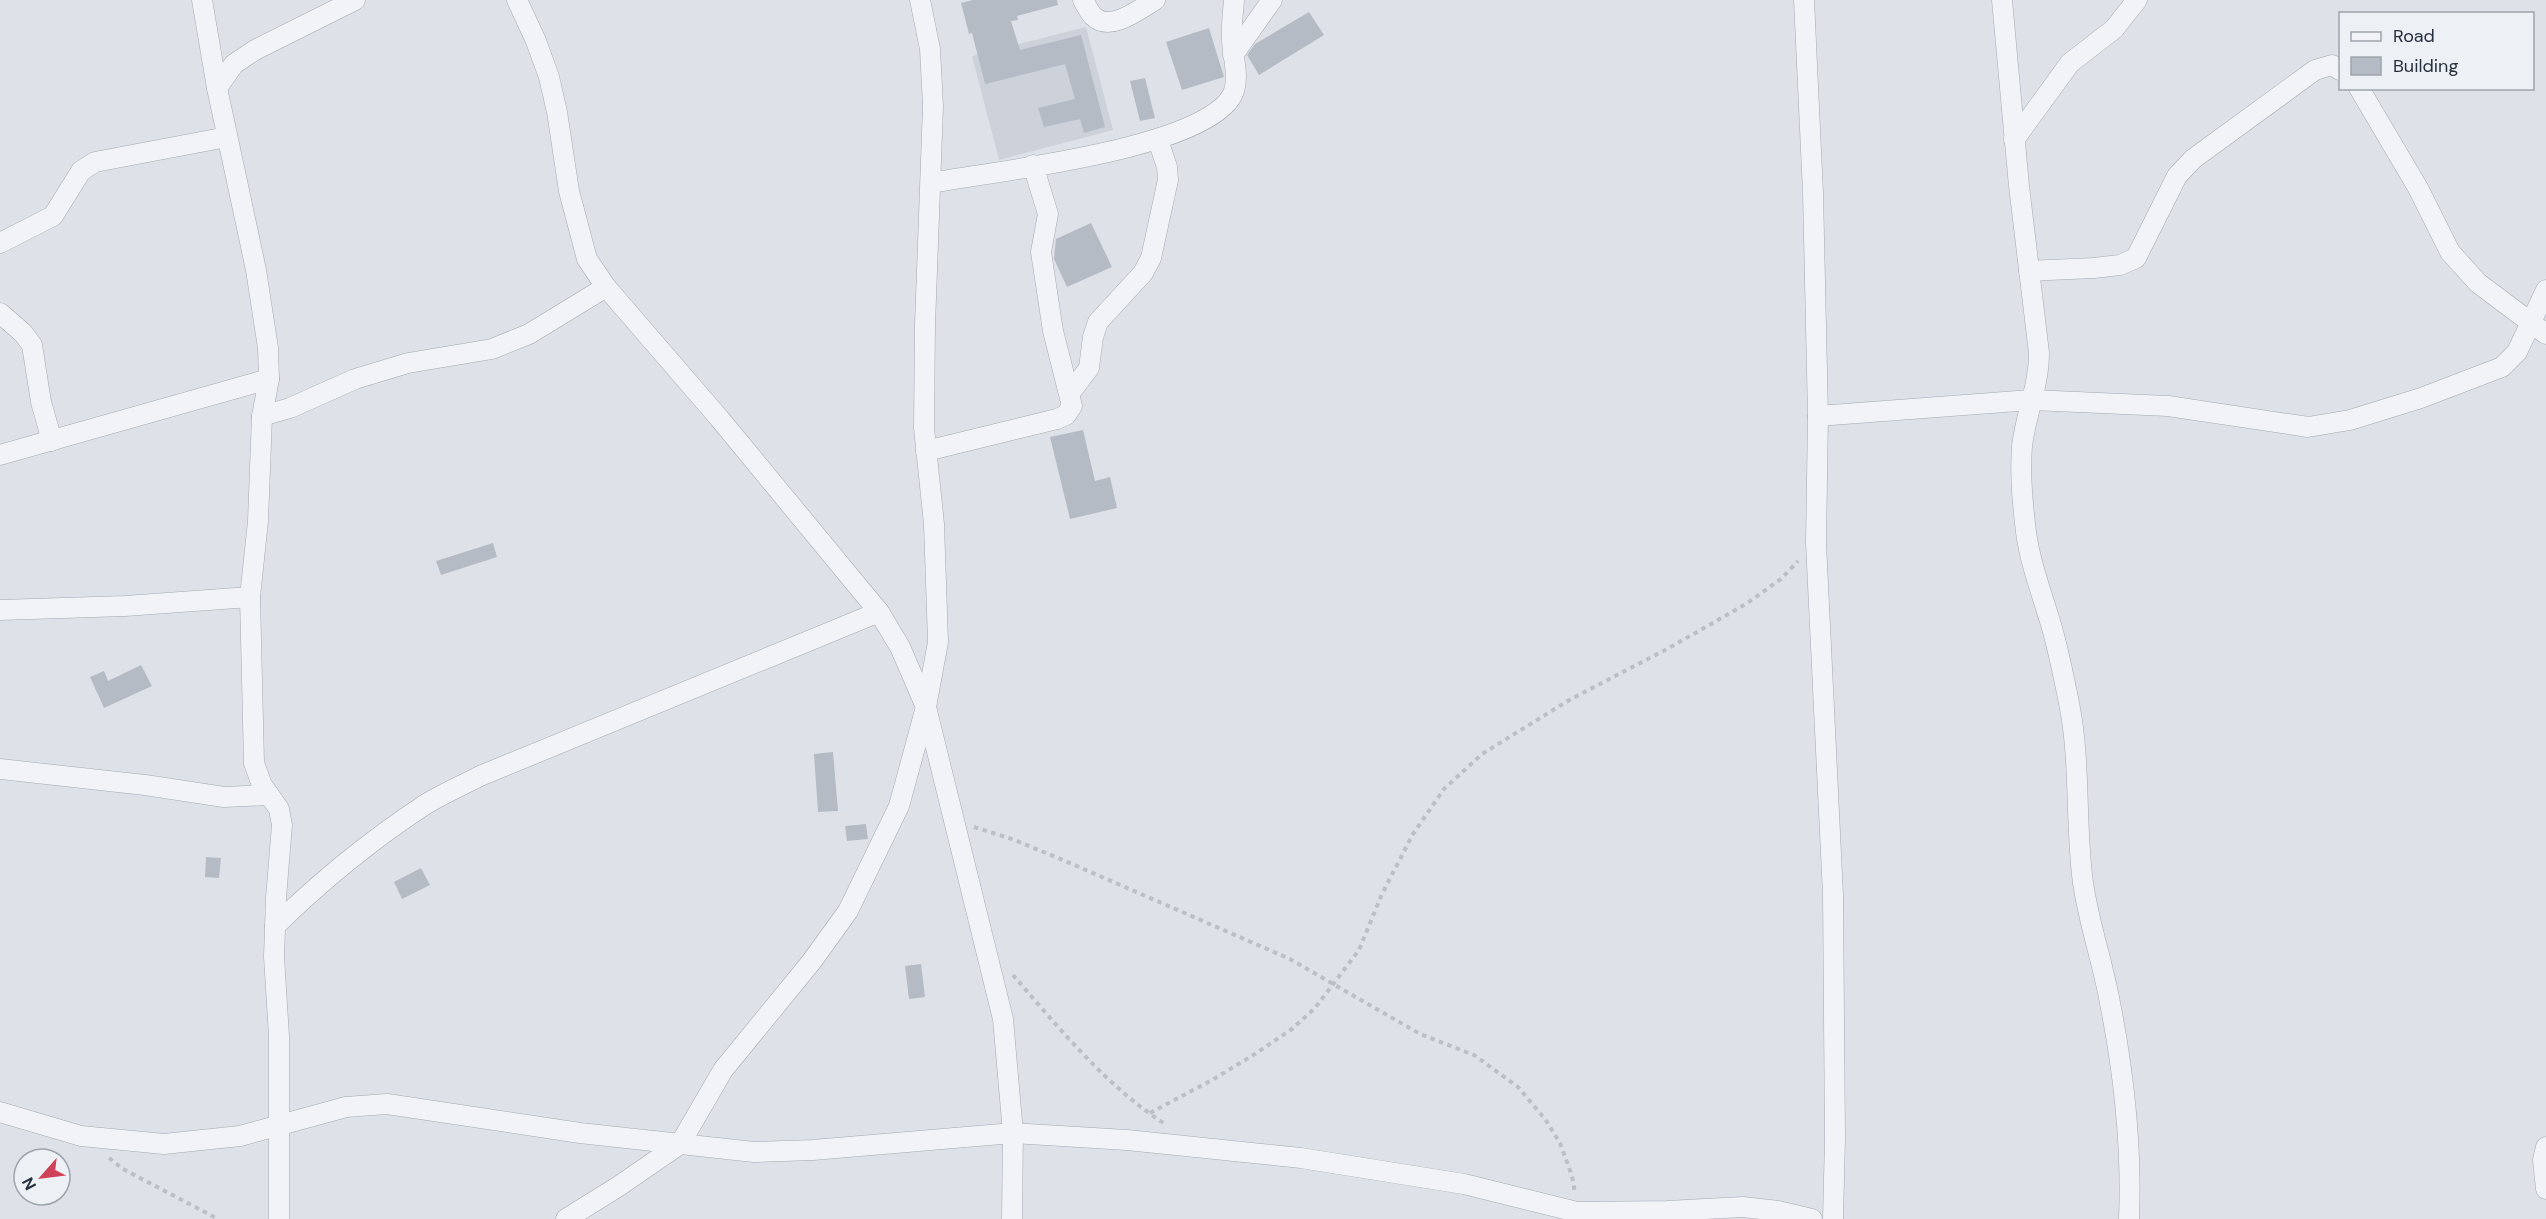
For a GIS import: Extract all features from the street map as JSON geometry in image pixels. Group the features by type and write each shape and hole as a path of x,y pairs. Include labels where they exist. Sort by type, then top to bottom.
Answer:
{"street":[{"path":"202,0 217,87 256,270 268,348 269,379 262,416 258,521 250,597 254,763 257,776 279,809 282,825 274,957 279,1036 277,1125 279,1219"},
{"path":"217,87 234,64 255,50 355,0"},
{"path":"517,0 536,41 549,77 557,112 569,191 587,259 606,287 719,418 879,612 900,647 926,706 1003,1019 1013,1133 1012,1219"},
{"path":"566,1219 680,1144 723,1070 812,961 848,911 899,806 926,706 938,642 934,524 924,428 933,95 930,49 920,0"},
{"path":"1083,0 1094,17 1103,22 1114,22 1155,0"},
{"path":"931,183 1129,148 1158,140 1198,122 1228,102 1234,90 1234,0"},
{"path":"1233,55 1272,0"},
{"path":"1804,0 1813,193 1818,416 1816,543 1833,895 1836,1139 1833,1219"},
{"path":"2002,0 2014,140 2030,271 2039,375 2031,400 2022,447 2025,524 2031,560 2052,627 2072,719 2076,756 2078,843 2084,887 2110,1002 2125,1094 2130,1191 2129,1219"},
{"path":"2014,140 2070,63 2114,30 2138,0"},
{"path":"2030,271 2120,265 2136,258 2177,176 2193,159 2315,70 2332,65 2339,69"},
{"path":"2360,90 2418,188 2450,252 2478,282 2529,324 2546,334"},
{"path":"0,243 53,216 81,171 95,162 227,137"},
{"path":"1070,393 1089,368 1093,337 1098,322 1143,273 1151,258 1168,180 1167,167 1158,140"},
{"path":"926,450 1057,419 1066,415 1072,406 1053,332 1041,252 1048,214 1033,165"},
{"path":"262,416 290,408 355,379 408,363 492,349 529,334 606,287"},
{"path":"1818,416 2031,400 2168,405 2308,427 2361,417 2421,398 2502,366 2517,352 2546,290"},
{"path":"0,312 23,333 32,345 41,402 52,441"},
{"path":"0,455 269,379"},
{"path":"0,610 125,606 250,597"},
{"path":"275,926 300,901 359,852 424,805 443,795 480,776 879,612"},
{"path":"0,769 145,785 224,797 269,795"},
{"path":"0,1112 81,1136 164,1143 240,1136 346,1107 387,1104 580,1133 754,1152 1013,1133 1137,1141 1301,1158 1464,1184 1582,1215 1743,1207 1778,1211 1812,1219"},
{"path":"2546,1147 2543,1160 2546,1190"}],"path":[{"path":"1150,1113 1212,1080 1292,1029 1315,1008 1359,950 1382,894 1413,834 1444,789 1482,754 1571,699 1669,648 1746,604 1781,579 1816,543"},
{"path":"954,822 1012,839 1290,959 1419,1034 1474,1055 1518,1087 1545,1119 1560,1143 1572,1176 1582,1215"},
{"path":"1011,973 1066,1036 1150,1113 1167,1125"},
{"path":"106,1156 123,1169 218,1219"}],"shaded area":[{"path":"1086,27 1113,130 999,160 972,56"}],"building":[{"path":"973,0 1057,0 1058,5 1017,16 1018,20 1011,21 1020,50 1081,35 1105,127 1084,133 1080,119 1044,127 1038,108 1075,99 1065,64 985,84 972,33 969,34 961,3"},
{"path":"1309,12 1324,35 1259,75 1247,55 1255,44"},
{"path":"1209,28 1224,77 1182,90 1166,42"},
{"path":"1145,78 1155,118 1140,121 1130,81"},
{"path":"1091,223 1112,267 1067,287 1054,259 1056,239"},
{"path":"1083,430 1095,481 1110,477 1117,508 1070,519 1050,437"},
{"path":"493,543 497,557 441,575 436,561"},
{"path":"141,665 152,686 104,708 90,677 104,671 108,681"},
{"path":"833,752 838,811 818,812 814,754"},
{"path":"866,824 868,839 847,841 845,826"},
{"path":"206,857 221,858 219,878 205,877"},
{"path":"421,868 430,885 402,899 394,882"},
{"path":"921,964 925,997 909,999 905,966"}]}
